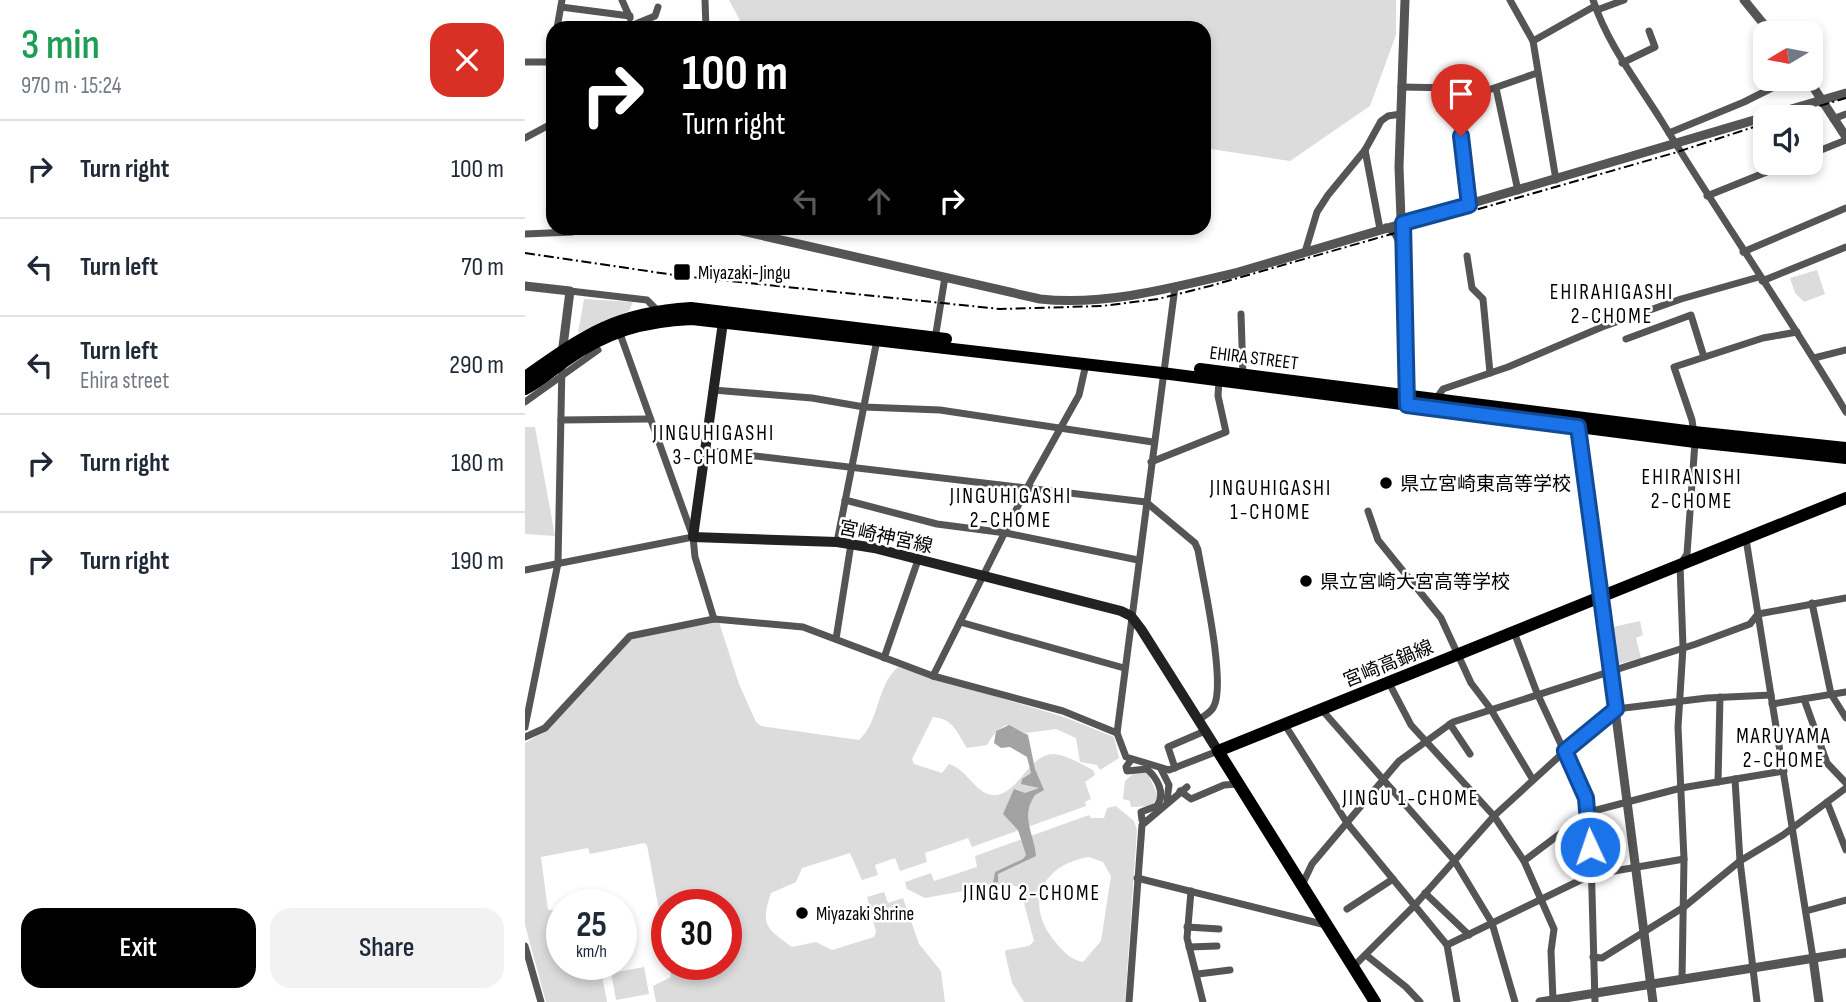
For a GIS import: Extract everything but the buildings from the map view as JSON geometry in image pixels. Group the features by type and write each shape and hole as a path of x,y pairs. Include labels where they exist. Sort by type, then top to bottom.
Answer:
{"main road":[{"name":"EHIRA STREET","path":"659,315 691,308 724,318 877,340 935,342 1086,364 1244,375 1408,400 1846,458"},
{"path":"525,377 619,329 659,315"},
{"path":"525,389 562,357 615,320 659,315"},
{"name":"EHIRA STREET","path":"724,318 1163,369 1219,380 1408,400 1435,399 1578,422"},
{"path":"692,537 724,318"},
{"name":"EHIRA STREET","path":"1695,437 1846,447"},
{"name":"宮崎高鍋線","path":"1218,751 1680,565 1845,502"},
{"name":"宮崎神宮線","path":"692,537 851,544 1121,611 1131,617"},
{"path":"1131,617 1218,751 1222,768 1238,785 1375,1002"}],"street":[{"path":"622,0 631,21"},
{"path":"705,0 706,21"},
{"path":"1405,0 1401,114 1408,400"},
{"path":"1510,0 1533,41 1556,180"},
{"path":"1533,41 1595,5 1625,0"},
{"path":"1744,0 1761,21"},
{"path":"561,4 629,16"},
{"path":"1595,5 1622,63 1760,279 1814,358 1846,412"},
{"path":"645,21 655,16 658,7"},
{"path":"1622,63 1655,47 1649,31"},
{"path":"525,62 546,62"},
{"path":"1458,96 1477,94 1537,73"},
{"path":"1401,88 1457,88 1469,205"},
{"path":"1496,88 1518,191"},
{"path":"1669,134 1766,91"},
{"path":"1816,91 1846,138 1823,149"},
{"path":"760,235 1058,301 1146,293 1304,252 1518,191 1846,93"},
{"path":"1304,252 1317,212 1365,150 1381,121 1388,116 1401,114"},
{"path":"1833,119 1846,114"},
{"path":"525,138 546,127"},
{"path":"1365,150 1383,228"},
{"path":"1707,196 1759,175"},
{"path":"1743,251 1846,208"},
{"path":"1383,228 1395,234 1404,254"},
{"path":"525,234 546,231"},
{"path":"1435,399 1443,389 1681,299 1760,279 1846,247"},
{"path":"1467,256 1472,288 1483,299 1490,373"},
{"path":"935,342 945,277"},
{"path":"525,286 647,300 659,315"},
{"path":"1146,821 1140,816 1141,812 1157,806 1161,793 1154,776 1147,769 1127,771 1129,758 1117,733 1175,287"},
{"path":"525,727 558,563 562,357 570,291"},
{"path":"1241,314 1244,375"},
{"path":"1626,339 1691,315 1704,357"},
{"path":"619,329 692,537 695,557 714,619"},
{"path":"1682,980 1684,859 1678,727 1683,647 1680,565 1686,554 1695,437 1674,367 1763,338 1797,332"},
{"path":"837,542 877,340"},
{"path":"525,402 599,350 593,342"},
{"path":"1814,358 1846,350"},
{"path":"933,676 1027,488 1079,395 1086,364"},
{"path":"1151,462 1226,432 1218,396 1219,380"},
{"path":"713,390 812,398 864,407 940,410 1153,442"},
{"path":"561,420 649,419"},
{"path":"1578,422 1603,596 1653,1002"},
{"path":"705,450 852,465 1146,502 1195,543 1198,550 1213,647 1216,696 1210,712 1198,720"},
{"path":"845,500 937,524 1006,533 1138,560"},
{"path":"1368,511 1378,540 1433,605 1460,654 1471,683 1490,708 1533,780"},
{"path":"525,570 692,537"},
{"path":"1746,539 1794,827 1819,1002"},
{"path":"836,639 851,544"},
{"path":"884,658 918,560"},
{"path":"1301,886 1312,864 1385,778 1424,741 1450,724 1490,708 1750,624 1758,614 1846,598"},
{"path":"1812,603 1831,694 1846,718"},
{"path":"525,737 545,727 630,636 714,619 803,627 933,676 1063,711 1117,733"},
{"path":"960,622 1124,668"},
{"path":"1514,632 1537,693 1586,798 1595,997"},
{"path":"1389,683 1411,725 1494,816 1524,861 1554,929 1551,951 1553,1000"},
{"path":"1354,967 1414,906 1494,816 1616,709 1720,697 1804,699 1846,692"},
{"path":"1718,782 1720,697"},
{"path":"1804,699 1827,763 1846,783"},
{"path":"1322,710 1385,778 1454,860 1492,923 1515,1002"},
{"path":"1450,724 1470,754"},
{"path":"1285,725 1347,823 1447,946 1457,1002"},
{"path":"1165,804 1169,785 1168,747 1205,731"},
{"path":"1129,758 1168,769 1218,751"},
{"path":"1524,861 1588,812 1681,788 1784,771"},
{"path":"1735,779 1740,861 1757,1002"},
{"path":"1129,1002 1142,825 1184,789 1191,799 1224,785 1238,785"},
{"path":"1593,957 1602,958 1684,907 1740,861 1794,827 1846,788"},
{"path":"1827,802 1846,850"},
{"path":"1447,946 1591,875 1684,859"},
{"path":"1137,878 1326,925"},
{"path":"1347,909 1393,879"},
{"path":"1191,891 1187,927 1189,947 1203,1002"},
{"path":"1425,893 1469,935"},
{"path":"1805,911 1846,900"},
{"path":"1187,927 1219,929"},
{"path":"525,946 541,1002"},
{"path":"1189,947 1217,946"},
{"path":"1540,1002 1595,997 1651,984 1846,953"},
{"path":"1366,955 1406,987 1420,1002"},
{"path":"1198,974 1230,970"}],"shaded area":[{"path":"729,0 1396,0 1396,35 1370,106 1290,161 1211,149 1211,21 740,21"},
{"path":"1817,270 1825,294 1804,302 1795,293 1790,278"},
{"path":"584,299 633,302 629,311 578,333"},
{"path":"525,427 535,427 555,536 525,534"},
{"path":"1640,621 1643,635 1636,638 1641,658 1618,664 1613,627"},
{"path":"719,622 739,684 756,722 761,726 859,740 871,723 886,684 898,667 1064,717 1114,737 1119,758 1100,770 1097,765 1080,762 1076,738 1056,729 1026,733 1006,725 996,731 987,745 967,748 950,724 933,717 912,759 914,764 942,773 949,764 961,771 980,790 992,795 1008,790 1044,756 1058,754 1093,770 1095,775 1085,782 1091,799 1085,802 1086,806 972,847 968,838 925,853 927,862 900,871 895,858 875,865 878,875 862,880 850,853 802,868 796,882 771,893 766,919 776,935 792,947 816,942 832,950 874,937 876,932 867,897 884,892 888,903 903,898 919,944 941,971 945,1002 656,1002 653,986 665,980 742,980 742,889 655,889 647,845 644,843 590,854 588,848 541,857 546,895 546,980 603,980 607,1002 546,1002 525,925 525,743 546,731 632,638"},
{"path":"1009,725 1028,735 1035,769 1044,790 1035,795 1028,818 1036,856 998,874 998,882 993,883 995,872 1026,855 1018,830 1003,814 1014,789 1025,793 1039,788 1021,784 1022,779 1031,773 1027,757 1010,747 1001,748 994,743 996,731"},
{"path":"1136,771 1147,772 1158,796 1152,806 1131,807 1130,801 1123,799 1125,781"},
{"path":"1116,806 1134,821 1137,830 1125,1002 1024,1002 1012,983 1005,953 1006,950 1029,946 1034,941 1020,888 1007,883 925,898 907,889 905,882 931,873 934,881 977,867 975,856 1089,815 1091,818 1104,818 1107,808","holes":["1089,857 1103,862 1111,876 1101,941 1083,962 1065,953 1057,944 1047,930 1039,902 1048,878 1059,869 1072,861"]},
{"path":"644,967 649,994 616,1000 612,980 637,980 637,968"}],"railway":[{"path":"1823,105 1846,98"},
{"path":"525,253 681,276 1000,309 1102,306 1158,299 1210,286 1674,153 1753,127"}],"place":[{"name":"Miyazaki-Jingu","path":"682,272"},
{"name":"県立宮崎東高等学校","path":"1386,483"},
{"name":"県立宮崎大宮高等学校","path":"1306,581"},
{"name":"Miyazaki Shrine","path":"802,913"}],"district":[{"name":"EHIRAHIGASHI 2-CHOME","path":"1612,304"},
{"name":"JINGUHIGASHI 3-CHOME","path":"714,445"},
{"name":"EHIRANISHI 2-CHOME","path":"1692,489"},
{"name":"JINGUHIGASHI 1-CHOME","path":"1271,500"},
{"name":"JINGUHIGASHI 2-CHOME","path":"1011,508"},
{"name":"MARUYAMA 2-CHOME","path":"1784,748"},
{"name":"JINGU 1-CHOME","path":"1411,798"},
{"name":"JINGU 2-CHOME","path":"1032,893"}],"route":[{"path":"1461,136 1469,205 1403,223 1409,395 1407,405 1578,427 1603,596 1616,709 1565,751 1586,798 1590,820 1590,847"}]}
